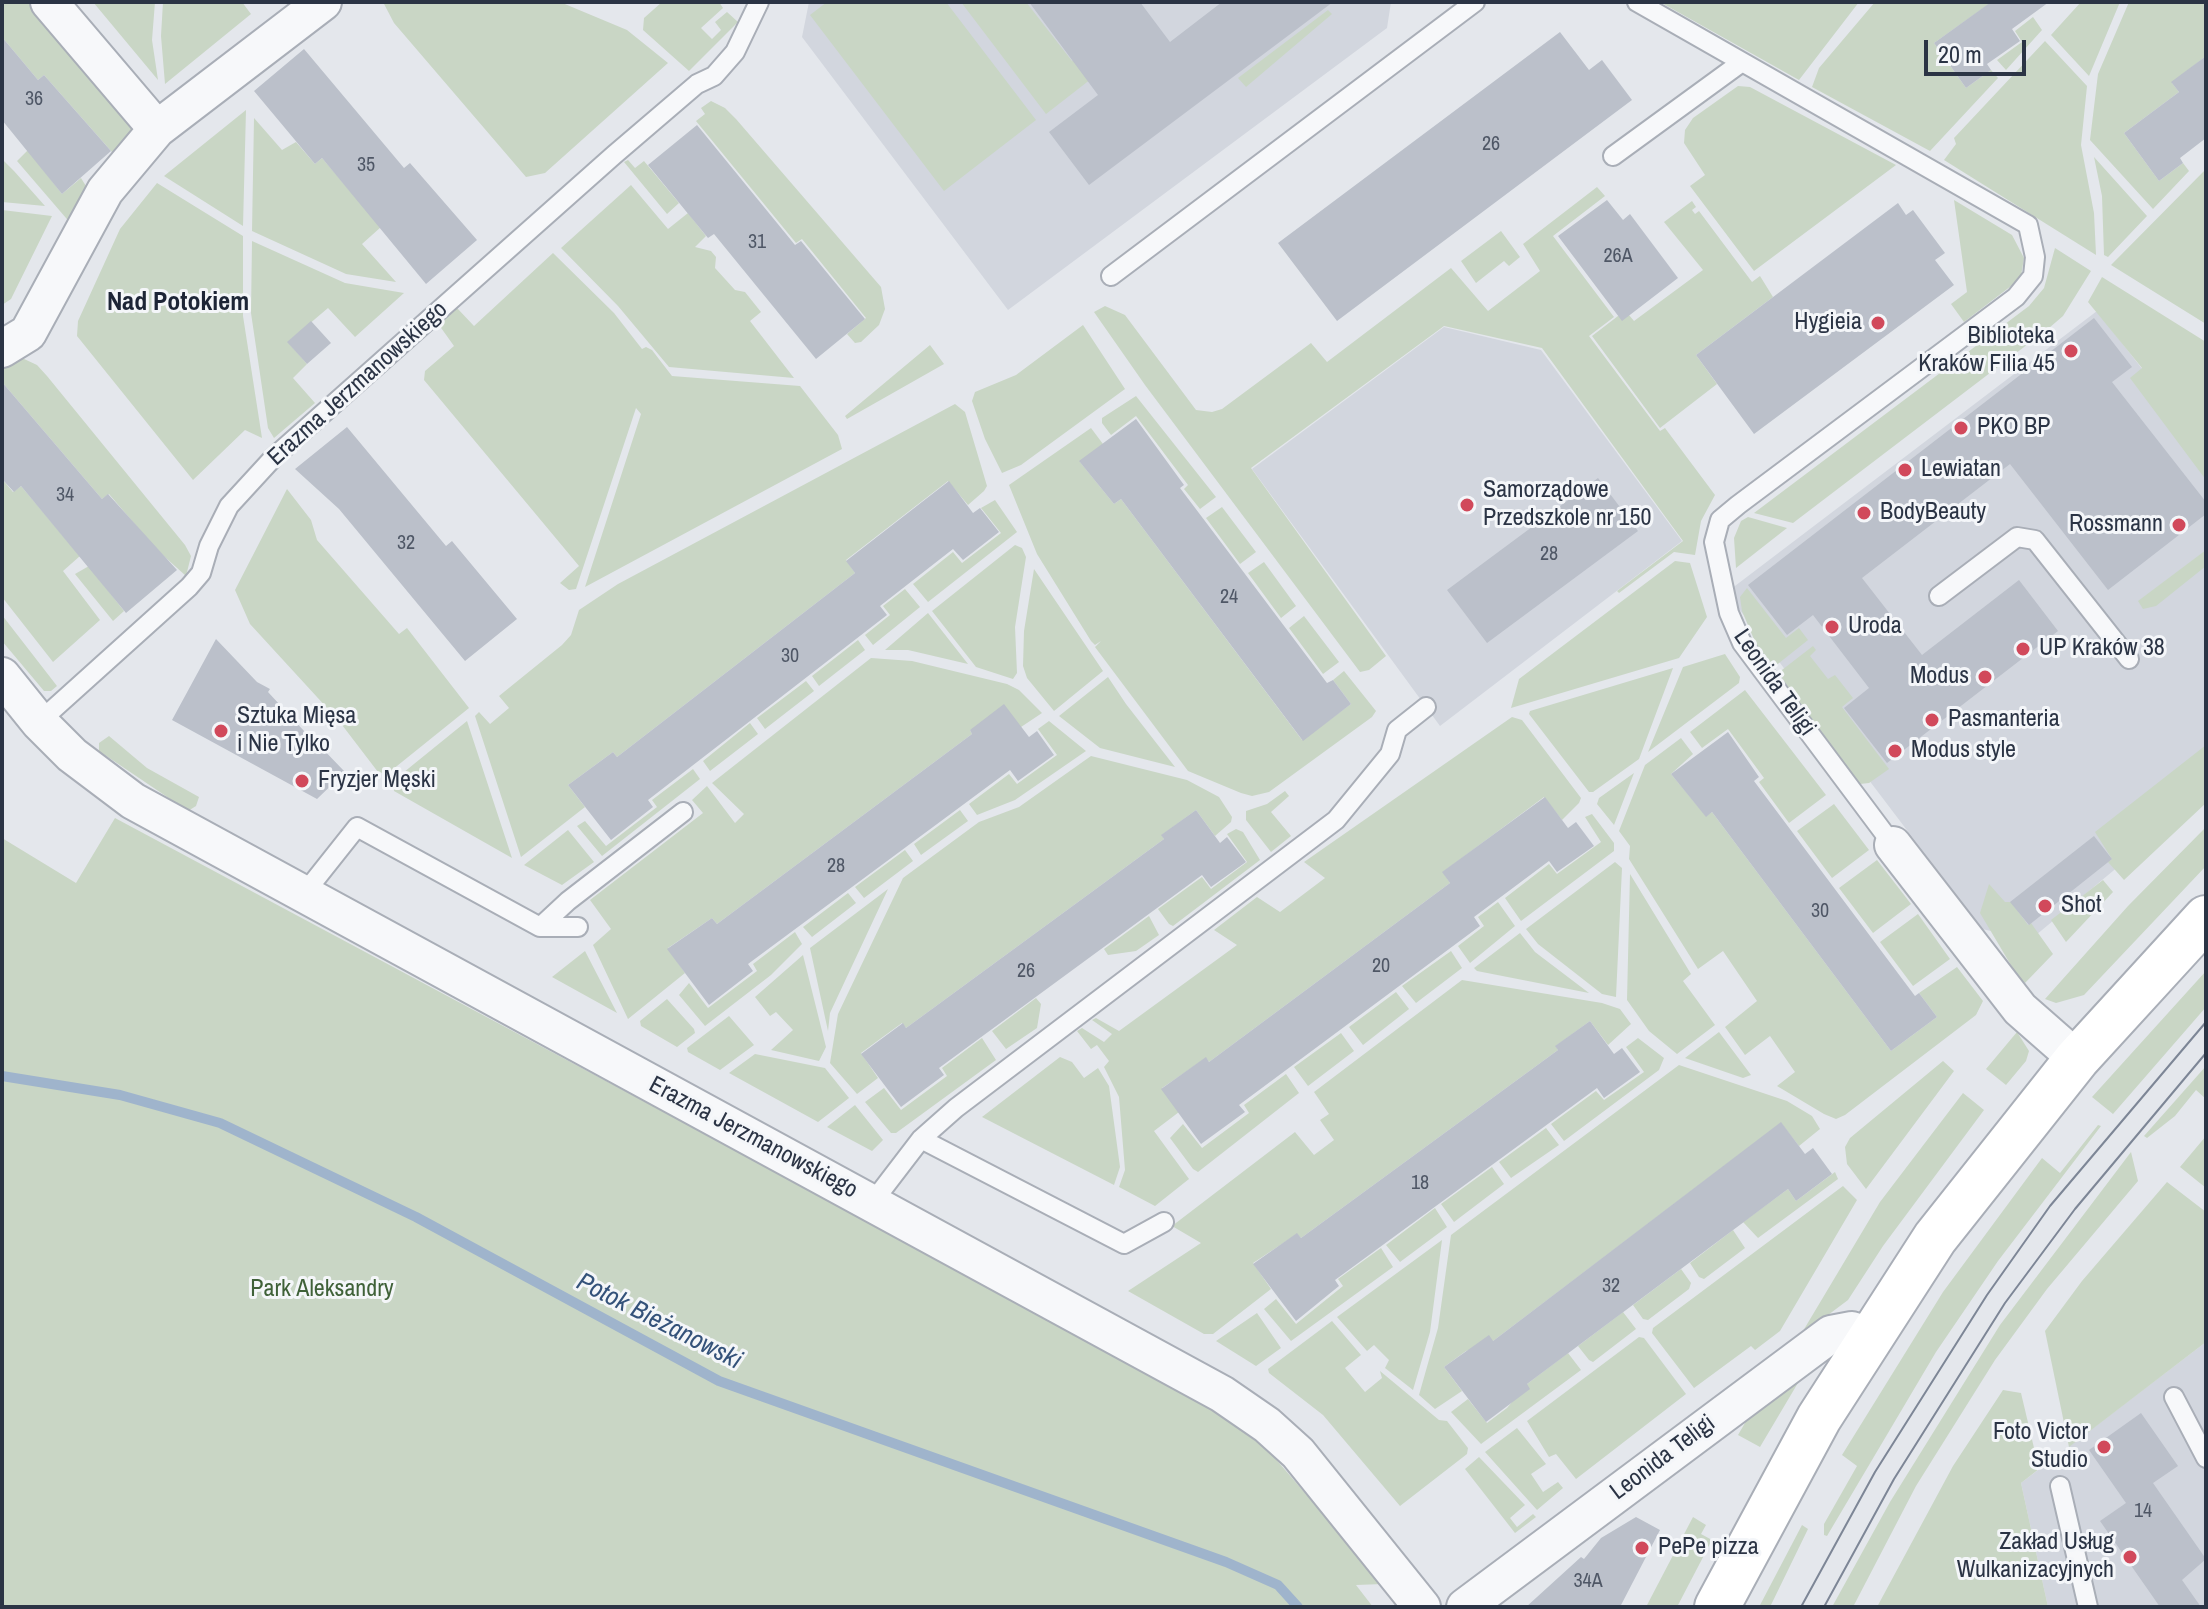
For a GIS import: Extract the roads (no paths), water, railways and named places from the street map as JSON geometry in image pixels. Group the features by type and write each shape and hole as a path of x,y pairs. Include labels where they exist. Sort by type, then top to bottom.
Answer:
{"street":[{"path":"49,2 157,129"},
{"path":"2,349 28,333 105,191 157,129 323,2"},
{"name":"Erazma Jerzmanowskiego","path":"2,676 39,722 99,779 133,801 1181,1370 1267,1425 1333,1493 1422,1607"},
{"name":"Leonida Teligi","path":"1893,845 2020,1009 2077,1059"},
{"path":"1717,1607 1770,1504 1868,1337 1963,1200 2077,1059 2206,918"},
{"name":"Leonida Teligi","path":"1465,1607 1831,1334 1852,1330 1868,1337"}],"lane":[{"name":"Erazma Jerzmanowskiego","path":"39,722 189,587 201,573 209,546 229,506 274,457 624,146 697,84 714,76 735,52 759,2"},
{"path":"1111,276 1475,2"},
{"path":"1613,156 1742,62 1637,2"},
{"name":"Leonida Teligi","path":"1742,62 2028,225 2035,257 2033,276 2016,297 1738,505 1720,520 1714,542 1729,613 1742,643 1893,845"},
{"path":"1939,596 2017,537 2035,540 2129,659"},
{"path":"872,1203 921,1139 956,1108 1336,820 1390,754 1397,730 1426,707"},
{"path":"540,927 568,901 683,812"},
{"path":"303,895 357,827 540,927 578,927"},
{"path":"921,1139 1124,1244 1164,1222"},
{"path":"2174,1397 2206,1458"},
{"path":"2060,1486 2088,1607"}],"waterway":[{"name":"Potok Bieżanowski","path":"2,1076 120,1095 220,1123 416,1217 719,1381 1226,1562 1278,1585 1298,1607"}],"tram line":[{"path":"1801,1607 1875,1472 1987,1295 2050,1206 2206,1022"},
{"path":"1824,1607 1894,1479 2005,1303 2075,1209 2206,1053"}],"place":[{"name":"Hygieia","path":"1878,323"},
{"name":"Biblioteka Kraków Filia 45","path":"2071,351"},
{"name":"PKO BP","path":"1961,428"},
{"name":"Lewiatan","path":"1905,470"},
{"name":"Samorządowe Przedszkole nr 150","path":"1467,505"},
{"name":"BodyBeauty","path":"1864,513"},
{"name":"Rossmann","path":"2179,525"},
{"name":"Uroda","path":"1832,627"},
{"name":"UP Kraków 38","path":"2023,649"},
{"name":"Modus","path":"1985,677"},
{"name":"Pasmanteria","path":"1932,720"},
{"name":"Sztuka Mięsa i Nie Tylko","path":"221,731"},
{"name":"Modus style","path":"1895,751"},
{"name":"Fryzjer Męski","path":"302,781"},
{"name":"Shot","path":"2045,906"},
{"name":"Foto Victor Studio","path":"2104,1447"},
{"name":"PePe pizza","path":"1642,1548"},
{"name":"Zakład Usług Wulkanizacyjnych","path":"2130,1557"}],"district":[{"name":"Nad Potokiem","path":"178,303"}],"park label":[{"name":"Park Aleksandry","path":"322,1290"}]}
